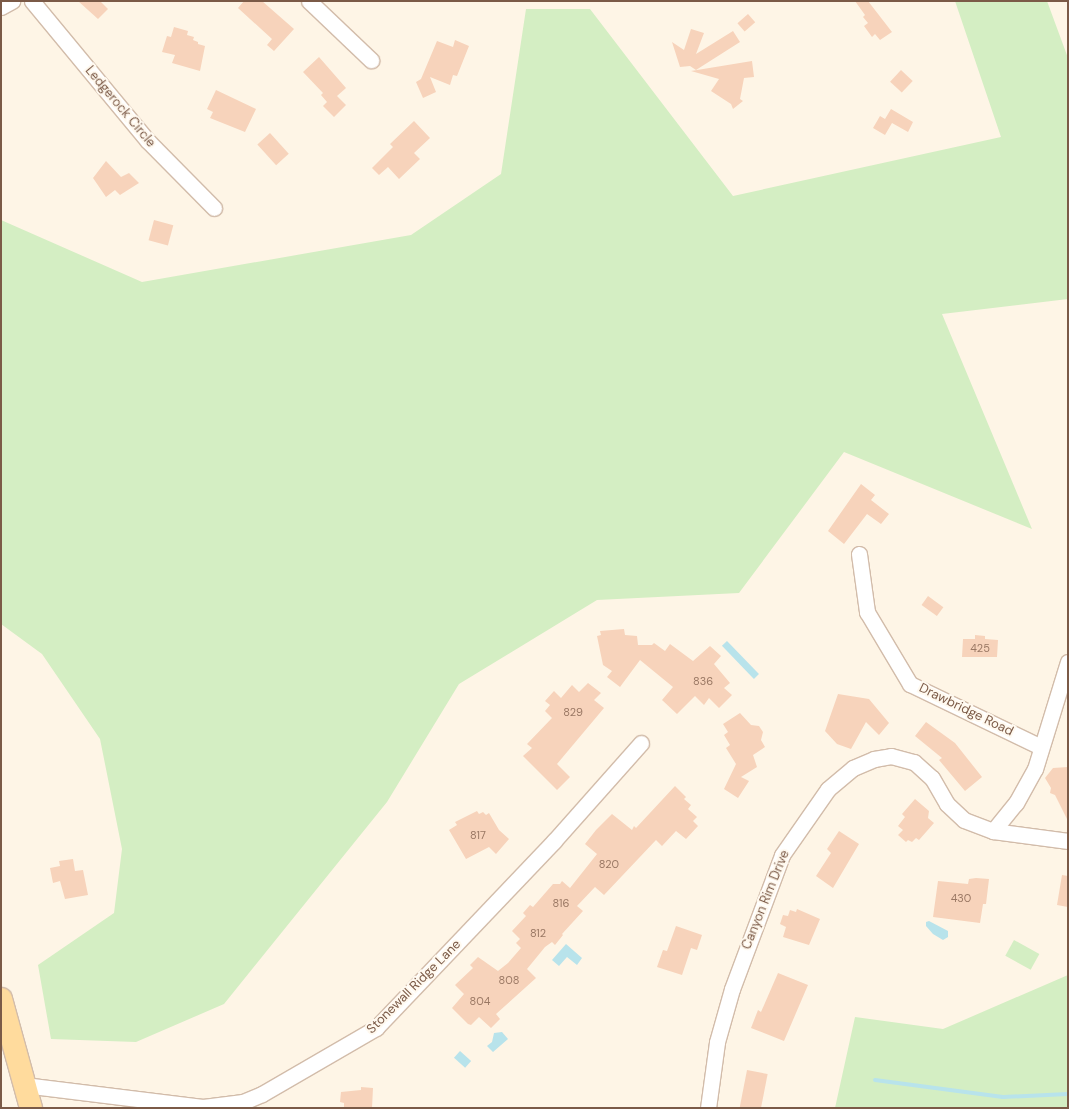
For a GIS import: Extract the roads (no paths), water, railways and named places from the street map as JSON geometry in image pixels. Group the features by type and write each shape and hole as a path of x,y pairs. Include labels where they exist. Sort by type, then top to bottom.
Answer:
{"main road":[{"path":"1,999 31,1108"}],"street":[{"path":"1,7 12,1"},
{"name":"Ledgerock Circle","path":"32,1 148,141 214,208"},
{"path":"309,1 371,60"},
{"name":"Drawbridge Road","path":"860,554 867,612 910,684 1041,747"},
{"path":"993,831 1026,788 1041,747 1068,662"},
{"name":"Stonewall Ridge Lane","path":"24,1085 203,1106 243,1102 262,1094 376,1028 554,841 641,743"},
{"name":"Canyon Rim Drive","path":"708,1108 717,1042 725,1012 782,855 828,789 853,768 874,759 891,756 914,762 932,778 947,804 964,820 993,831 1068,841"}],"water":[{"path":"727,641 759,674 754,679 722,646"},
{"path":"929,921 948,931 948,937 943,940 933,934 926,926 926,922"},
{"path":"566,944 582,958 577,965 567,957 559,966 552,960"},
{"path":"502,1032 508,1039 493,1052 487,1046 492,1042 494,1033"},
{"path":"460,1051 471,1061 465,1068 454,1058"}],"waterway":[{"path":"875,1080 1003,1097 1068,1094"}]}
